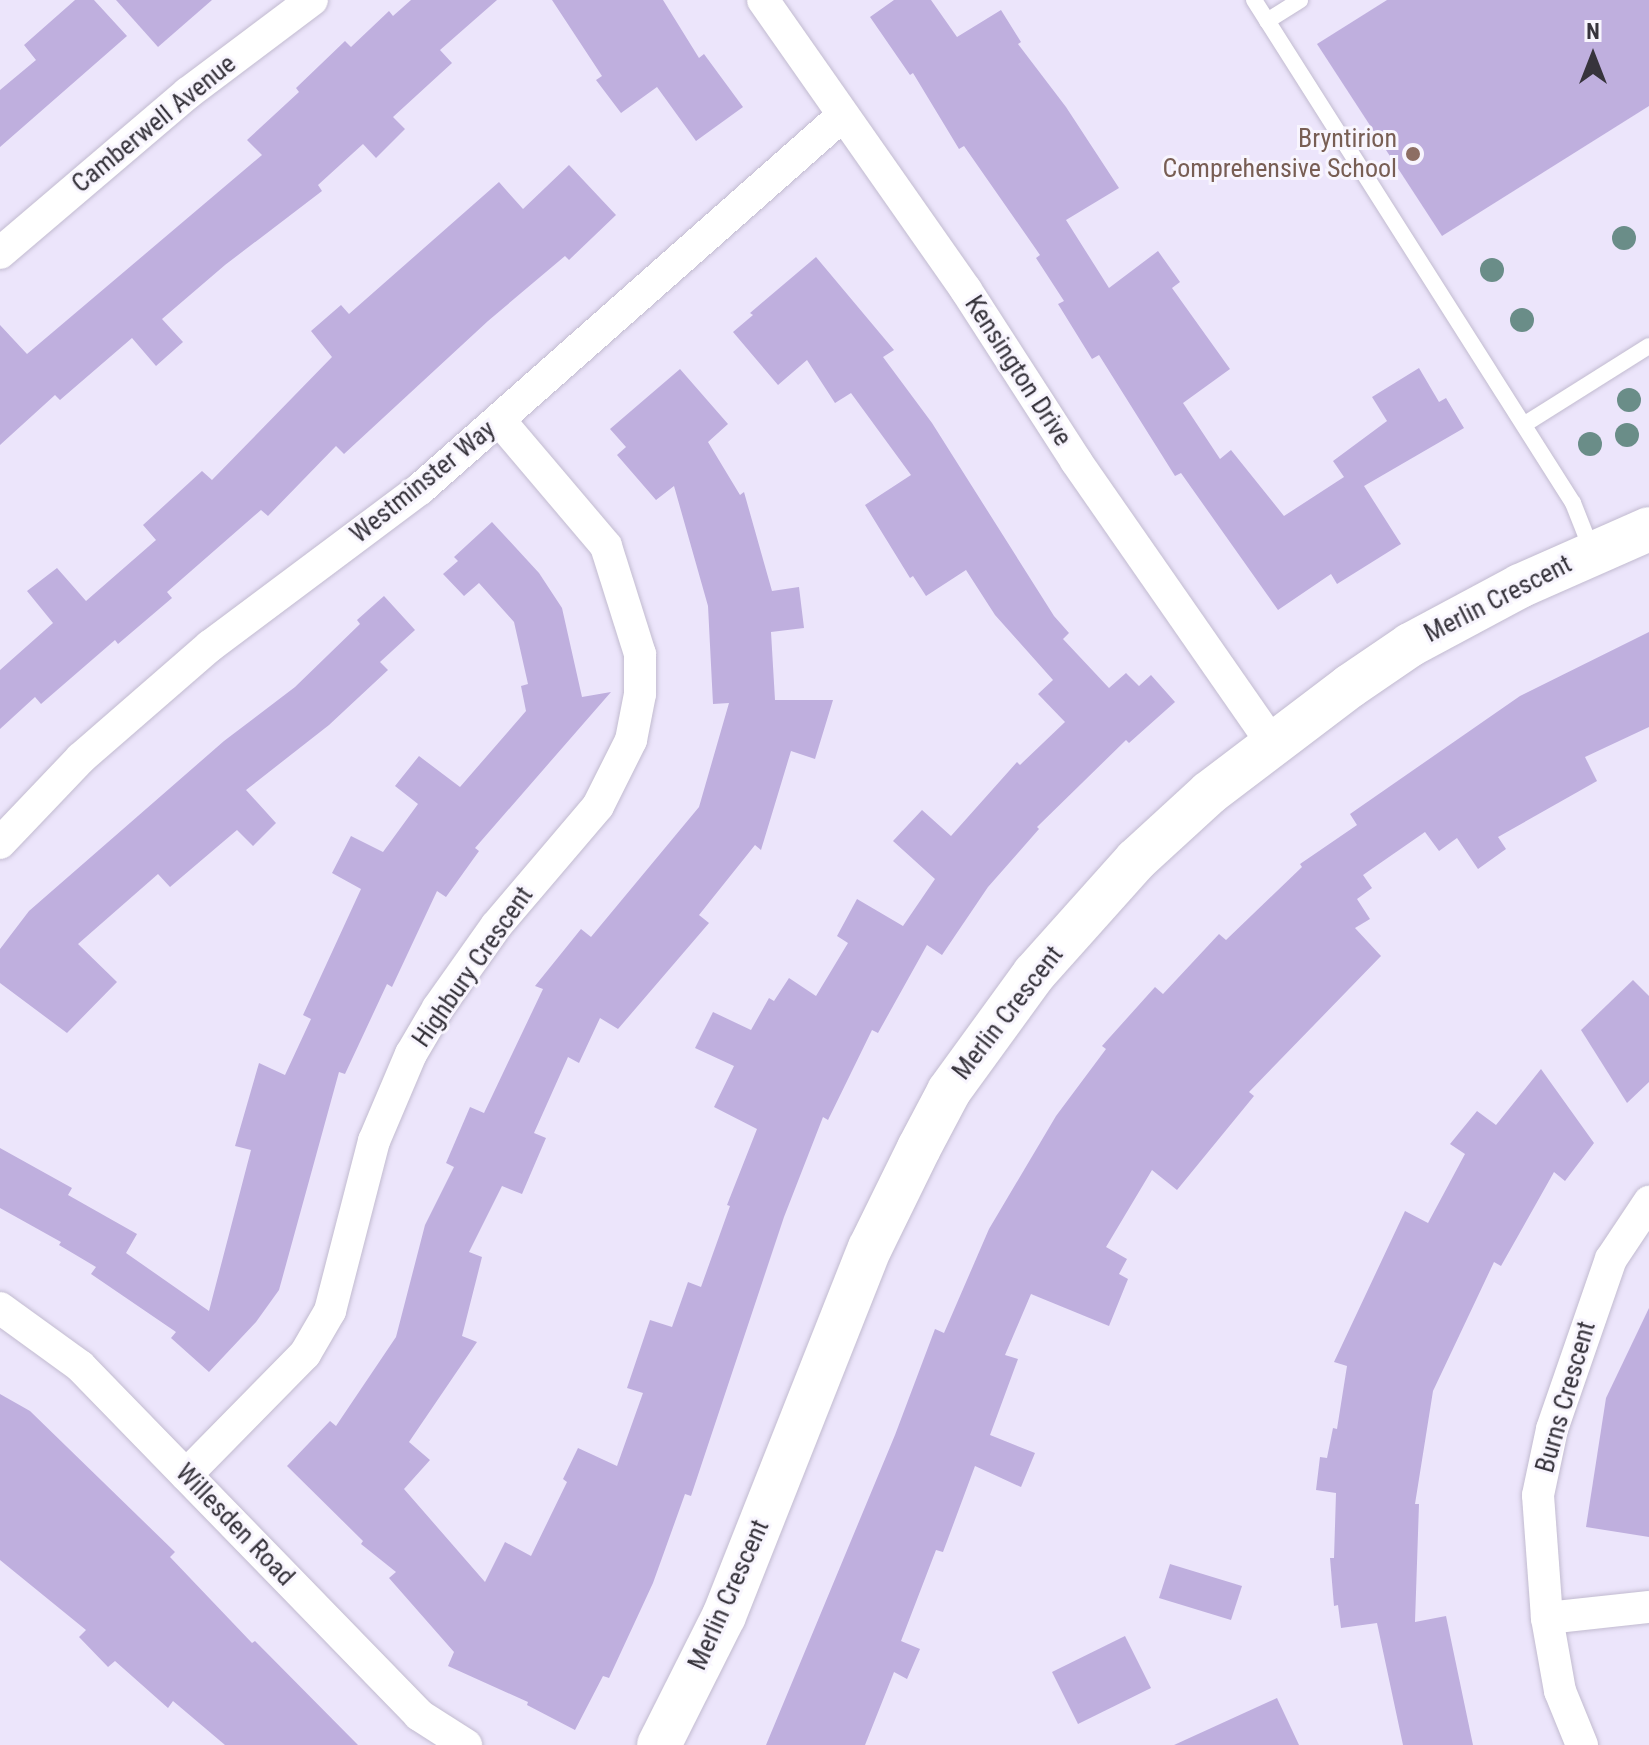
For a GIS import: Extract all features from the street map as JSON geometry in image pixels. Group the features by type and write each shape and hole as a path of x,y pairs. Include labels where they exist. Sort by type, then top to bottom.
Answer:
{"street":[{"name":"Camberwell Avenue","path":"0,253 188,93 312,0"},
{"name":"Kensington Drive","path":"763,0 966,290 1076,461 1272,743"},
{"name":"Westminster Way","path":"0,843 81,758 210,646 420,489 842,116"},
{"name":"Highbury Crescent","path":"186,1475 305,1354 330,1311 374,1141 411,1054 438,1008 496,926 598,806 631,740 640,694 640,654 606,546 499,420"},
{"name":"Merlin Crescent","path":"659,1745 724,1616 870,1248 949,1091 1034,974 1136,860 1209,793 1272,743 1410,645 1592,551 1649,529"},
{"name":"Burns Crescent","path":"1582,1745 1560,1691 1547,1618 1538,1495 1552,1429 1611,1259 1649,1202"},
{"name":"Willesden Road","path":"0,1308 80,1366 419,1715 466,1745"},
{"path":"1547,1618 1649,1607"}],"lane":[{"path":"1254,0 1525,424 1573,503 1592,551"},
{"path":"1267,21 1300,0"},
{"path":"1525,424 1649,346"}],"building":[{"path":"75,0 94,0 127,36 0,147 0,90 36,60 24,45"},
{"path":"116,0 212,0 158,47"},
{"path":"411,0 497,0 440,50 452,63 393,117 405,129 376,158 363,144 318,185 322,191 225,265 162,319 183,342 156,366 132,338 60,400 55,395 0,445 0,325 27,354 262,155 247,140 299,92 296,88 345,41 351,47 389,11 393,16"},
{"path":"552,0 663,0 699,58 704,54 743,107 696,141 657,87 621,113 596,80 602,76"},
{"path":"894,0 931,0 957,37 1001,10 1021,42 1018,44 1066,107 1119,188 1066,220 1109,288 1158,251 1180,282 1172,288 1230,369 1183,403 1220,459 1231,450 1284,516 1344,477 1333,461 1387,421 1372,397 1419,368 1439,402 1446,398 1464,428 1364,486 1401,544 1337,584 1331,574 1278,610 1181,473 1175,476 1099,355 1092,359 1058,304 1064,301 1036,258 1040,255 964,146 959,149 913,73 910,75 870,17"},
{"path":"1387,0 1649,0 1649,106 1442,236 1317,44"},
{"path":"569,165 616,215 569,260 565,256 488,321 344,454 336,446 268,516 261,510 167,592 172,598 118,644 115,640 41,704 35,697 0,729 0,670 53,623 27,591 57,568 86,601 156,540 143,525 202,471 212,480 332,357 311,331 341,305 349,314 499,182 523,209"},
{"path":"816,257 894,350 883,357 932,423 1054,616 1069,633 1063,639 1109,688 1126,673 1139,686 1151,675 1175,702 1129,743 1126,740 1037,827 1039,829 988,887 942,955 927,945 878,1033 872,1030 828,1120 823,1117 784,1217 691,1496 685,1494 653,1583 609,1678 603,1676 575,1730 527,1705 528,1702 448,1666 454,1652 389,1578 396,1572 361,1544 363,1541 287,1466 330,1421 336,1426 396,1337 425,1225 454,1167 446,1163 470,1107 484,1113 543,989 535,986 581,929 591,937 699,807 729,703 713,704 708,606 674,486 656,500 617,455 626,447 610,429 680,369 728,424 708,442 740,495 744,492 772,591 799,587 804,628 771,632 775,700 833,700 815,759 791,751 761,850 755,845 699,915 709,923 618,1029 600,1018 579,1063 568,1057 534,1133 546,1138 522,1194 502,1186 469,1252 482,1257 462,1336 477,1342 409,1442 430,1460 404,1489 485,1582 505,1542 531,1556 567,1482 563,1479 578,1448 617,1466 643,1393 627,1388 650,1320 672,1327 688,1282 701,1287 730,1206 727,1205 757,1129 714,1107 734,1066 695,1048 713,1012 751,1030 769,998 774,1001 789,978 816,996 848,943 837,936 857,899 903,926 935,879 893,841 922,810 951,836 1017,762 1020,765 1065,722 1038,694 1053,680 995,615 966,570 926,596 913,576 910,578 865,505 911,475 851,393 835,403 807,360 778,385 733,332 753,315 750,313"},
{"path":"492,522 539,573 562,608 582,697 611,692 475,848 479,851 446,897 437,891 392,987 387,984 345,1074 339,1072 279,1290 256,1322 209,1372 171,1338 176,1332 91,1274 96,1267 59,1245 61,1242 0,1208 0,1148 72,1188 68,1195 137,1234 126,1253 209,1311 251,1150 235,1146 259,1063 285,1075 311,1019 303,1015 361,889 332,873 351,836 383,852 418,804 395,786 419,756 460,787 526,711 521,686 528,684 514,622 479,583 464,596 443,574 458,561 454,557"},
{"path":"384,596 415,630 380,662 388,670 329,725 246,790 276,823 253,846 237,830 170,887 158,874 78,944 117,982 67,1033 0,983 0,949 29,911 224,741 295,687 360,624 357,620"},
{"path":"1649,632 1649,727 1585,757 1597,781 1498,837 1506,849 1478,869 1457,838 1439,851 1425,832 1363,875 1372,888 1357,899 1370,919 1355,928 1381,956 1249,1092 1254,1096 1177,1190 1152,1170 1106,1247 1127,1259 1119,1274 1128,1279 1109,1326 1031,1294 1005,1355 1018,1359 990,1435 1035,1453 1021,1487 975,1466 943,1552 936,1550 901,1641 920,1649 907,1679 894,1672 865,1745 766,1745 895,1435 935,1329 944,1333 989,1229 1056,1116 1106,1049 1102,1046 1155,987 1163,994 1219,934 1226,940 1302,867 1300,864 1357,825 1350,814 1520,696"},
{"path":"1633,980 1649,996 1649,1082 1627,1103 1581,1030"},
{"path":"1541,1069 1594,1143 1565,1181 1554,1172 1501,1266 1494,1262 1433,1391 1415,1504 1419,1504 1415,1622 1446,1616 1473,1745 1403,1745 1377,1623 1341,1628 1338,1605 1334,1606 1330,1558 1334,1558 1336,1493 1316,1490 1320,1457 1327,1458 1333,1428 1337,1429 1347,1366 1334,1362 1405,1211 1428,1223 1465,1154 1450,1144 1477,1111 1496,1125"},
{"path":"1649,1308 1649,1537 1586,1527 1606,1398"},
{"path":"0,1394 30,1411 175,1552 170,1557 252,1643 255,1641 358,1745 225,1745 173,1701 168,1708 115,1661 108,1667 79,1637 86,1630 0,1560"},
{"path":"1170,1564 1242,1586 1231,1620 1159,1598"},
{"path":"1125,1636 1151,1688 1078,1724 1052,1672"},
{"path":"1277,1698 1299,1745 1174,1745"}],"place":[{"name":"Bryntirion Comprehensive School","path":"1413,154"}]}
